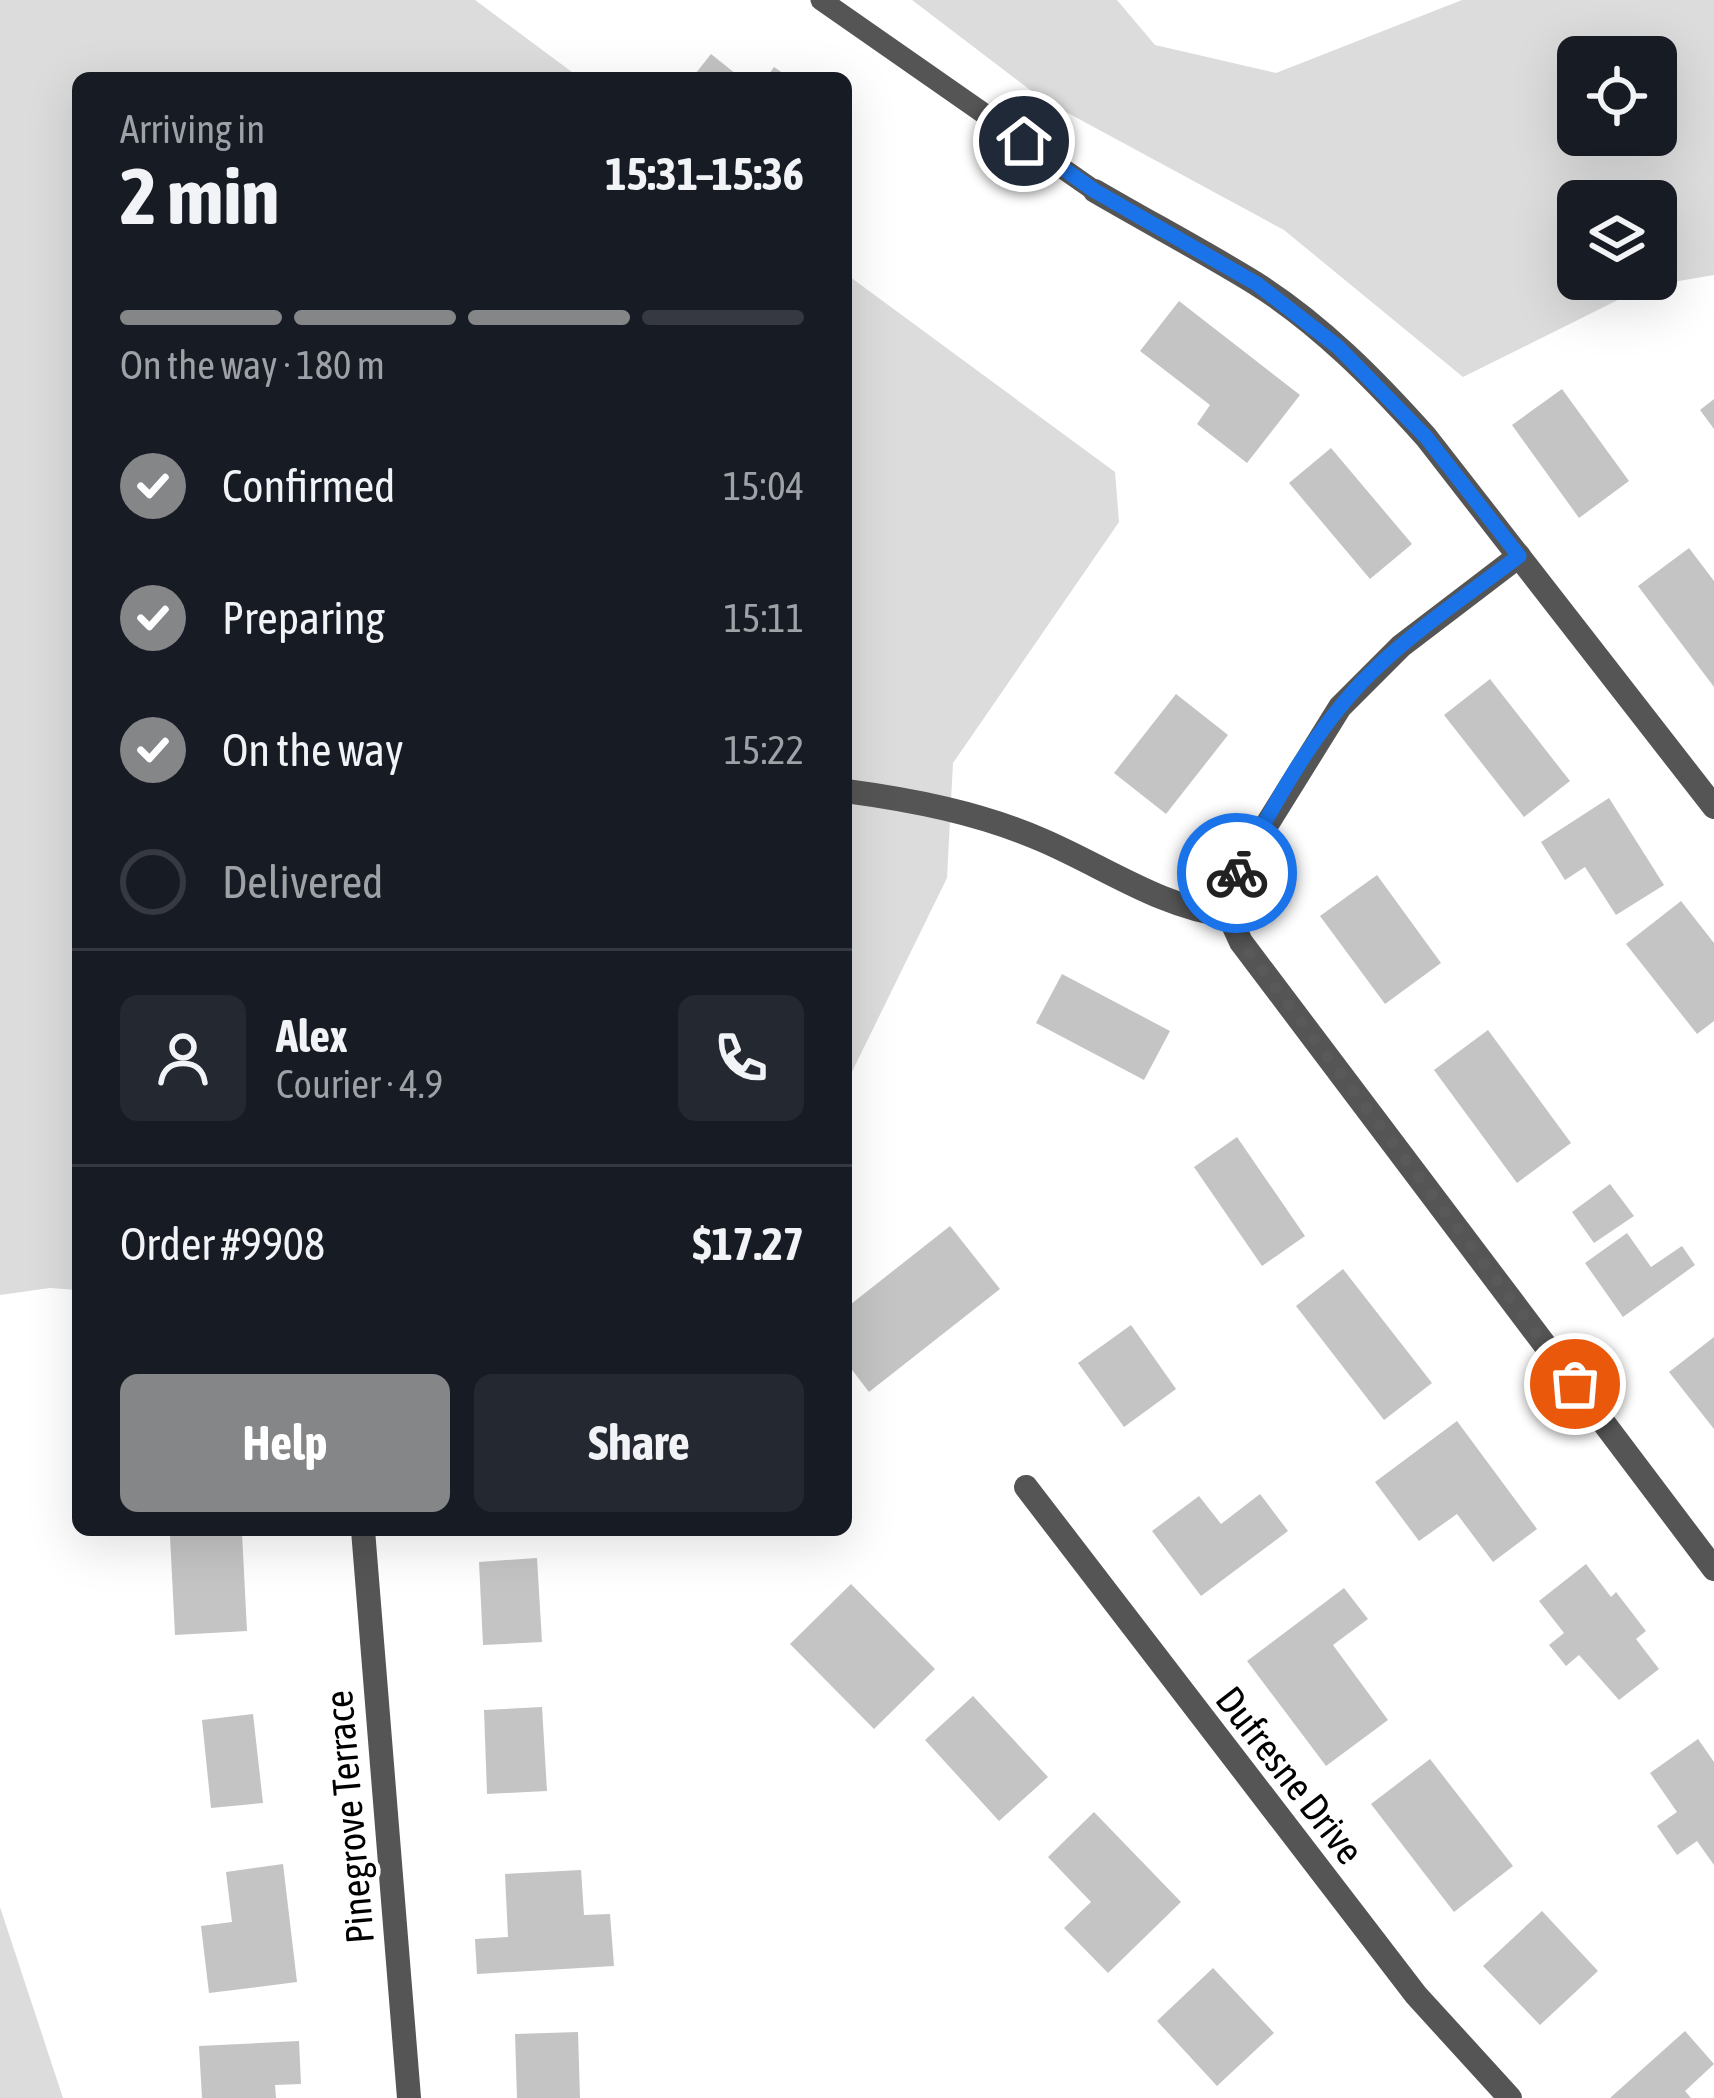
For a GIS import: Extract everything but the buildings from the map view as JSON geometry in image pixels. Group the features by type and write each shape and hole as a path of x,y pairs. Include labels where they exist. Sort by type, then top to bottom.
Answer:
{"street":[{"path":"1095,191 1257,284 1338,347 1426,437 1714,807"},
{"path":"1519,556 1401,646 1340,707 1238,871 1229,916 1241,942 1714,1569"},
{"path":"852,792 990,820 1041,839 1174,905 1229,916"},
{"name":"Dufresne Drive","path":"1026,1486 1416,1995 1510,2098"},
{"name":"Pinegrove Terrace","path":"363,1536 410,2098"}],"lane":[{"path":"821,0 1095,191"}],"shaded area":[{"path":"0,0 475,0 572,72 72,72 72,1290 0,1295"},
{"path":"912,0 1117,0 1155,45 1276,73 1462,0 1714,0 1714,275 1677,281 1677,180 1557,180 1557,300 1618,300 1463,377 1284,230 1042,99"},
{"path":"852,278 1115,472 1119,522 953,763 947,878 852,1072"},
{"path":"0,1907 63,2098 0,2098"}],"way so far":[{"path":"1237,873 1229,916 1241,942 1575,1384"}],"route":[{"path":"1024,141 1095,191 1257,284 1338,347 1426,437 1519,556 1372,671 1340,707 1303,762 1237,873"}]}
